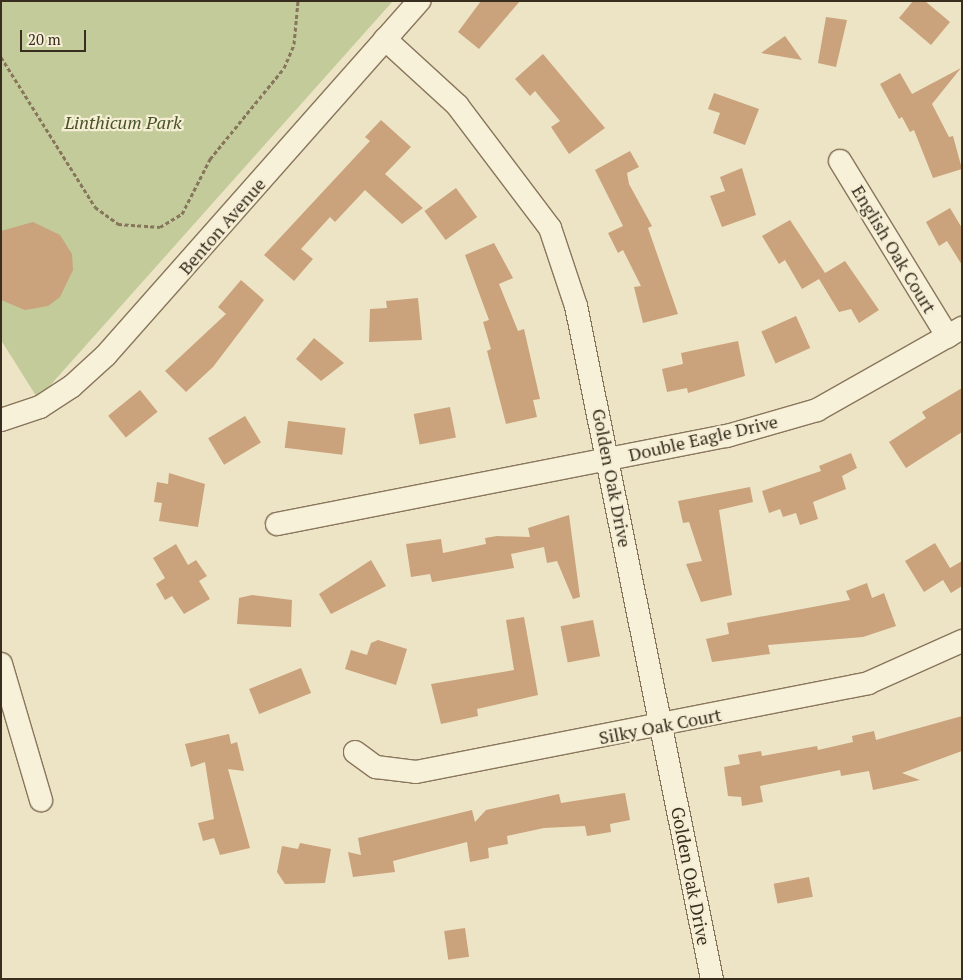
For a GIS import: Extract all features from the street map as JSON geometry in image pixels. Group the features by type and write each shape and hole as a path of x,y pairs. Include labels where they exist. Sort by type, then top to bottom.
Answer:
{"street":[{"name":"Benton Avenue","path":"1,420 40,407 71,387 106,355 419,1"},
{"name":"Golden Oak Drive","path":"385,39 457,105 550,228 576,306 712,979"},
{"name":"English Oak Court","path":"840,161 955,332"},
{"name":"Double Eagle Drive","path":"277,524 727,436 817,410 955,332"},
{"name":"Silky Oak Court","path":"355,752 376,767 416,772 661,727 868,683 962,641"},
{"path":"1,664 41,800"}],"path":[{"path":"1,57 95,208 118,224 160,227 182,214 210,159 284,68 294,44 298,1"}],"green space":[{"name":"Linthicum Park","path":"1,1 393,1 38,399 1,340"}],"building":[{"path":"481,1 520,1 479,49 458,32"},
{"path":"913,1 925,1 950,22 931,45 899,18"},
{"path":"826,17 847,20 836,67 818,63"},
{"path":"785,36 802,60 761,53"},
{"path":"543,54 605,128 569,154 551,127 560,121 535,91 530,96 515,79"},
{"path":"961,68 932,104 949,137 953,136 962,169 933,178 914,130 910,132 902,117 899,119 880,84 900,73 912,94"},
{"path":"714,93 759,109 745,145 713,133 720,113 708,109"},
{"path":"381,120 411,147 385,174 423,208 402,224 365,190 335,222 330,217 301,249 313,259 294,281 264,255 370,141 365,137"},
{"path":"630,151 639,167 627,173 629,184 652,226 648,228 678,314 643,323 634,287 641,286 623,250 618,253 608,233 623,226 595,170"},
{"path":"742,168 756,215 722,227 710,196 725,191 720,177"},
{"path":"456,188 477,217 446,240 424,211"},
{"path":"950,208 962,228 962,265 947,241 939,246 926,222"},
{"path":"790,220 825,273 845,261 879,310 859,323 851,309 839,312 819,279 802,289 785,260 779,264 762,236"},
{"path":"33,222 60,235 72,254 73,270 60,297 48,306 25,310 1,300 1,231"},
{"path":"494,243 513,278 499,284 518,331 524,329 540,399 533,400 537,417 506,424 487,351 491,349 483,322 489,320 465,255"},
{"path":"241,280 264,300 213,367 186,392 165,371 226,314 218,307"},
{"path":"418,298 422,340 369,342 370,309 387,308 386,301"},
{"path":"796,316 810,348 776,363 761,331"},
{"path":"314,338 344,363 321,381 296,359"},
{"path":"738,341 745,376 688,393 687,388 667,392 662,369 683,364 681,353"},
{"path":"962,388 962,432 906,468 889,442 926,418 922,412"},
{"path":"140,390 158,412 126,438 108,416"},
{"path":"450,407 456,437 420,444 414,414"},
{"path":"245,416 261,443 224,465 208,438"},
{"path":"288,421 346,428 342,455 285,448"},
{"path":"851,453 857,468 842,476 846,489 813,502 818,519 800,525 796,513 783,517 780,509 769,513 762,491 821,471 819,466"},
{"path":"169,473 205,484 198,527 159,521 162,503 154,502 157,482 168,484"},
{"path":"750,487 753,502 719,510 732,595 701,602 686,564 702,561 689,522 683,523 678,501"},
{"path":"569,515 580,597 573,599 557,561 547,563 544,547 511,554 514,568 432,582 430,574 411,577 406,544 441,539 443,553 486,544 485,538 497,536 530,537 528,528"},
{"path":"935,543 950,568 962,561 962,586 951,593 943,580 924,592 905,561"},
{"path":"176,544 188,565 196,560 207,576 199,581 210,599 184,614 172,596 165,600 156,584 165,578 153,558"},
{"path":"371,560 386,586 331,614 319,594"},
{"path":"867,583 872,598 884,593 896,626 863,637 768,645 770,654 712,662 706,639 729,634 727,623 850,600 846,591"},
{"path":"252,595 292,600 291,627 237,624 239,598"},
{"path":"524,617 538,695 477,709 478,716 441,724 431,684 514,670 506,620"},
{"path":"593,620 600,656 568,663 561,626"},
{"path":"378,640 407,649 396,685 345,669 351,650 367,655 371,643"},
{"path":"301,668 311,693 259,714 249,689"},
{"path":"962,716 962,751 902,773 920,780 873,790 869,771 841,776 840,770 760,786 763,802 742,806 741,797 728,796 724,767 740,764 738,755 761,751 762,756 817,746 818,750 853,742 852,736 874,731 876,740"},
{"path":"229,734 231,744 237,742 244,771 228,769 250,848 220,855 214,838 203,841 198,823 214,819 205,762 191,767 185,744"},
{"path":"625,793 630,820 610,824 611,832 587,836 585,826 544,828 507,836 508,844 488,848 489,858 470,862 467,842 393,861 395,872 353,877 348,852 361,855 358,838 472,810 475,822 486,810 559,794 561,803"},
{"path":"300,843 331,849 325,883 285,884 277,872 282,846 298,849"},
{"path":"809,877 813,897 777,904 774,884"},
{"path":"465,928 469,957 448,960 444,931"}]}
